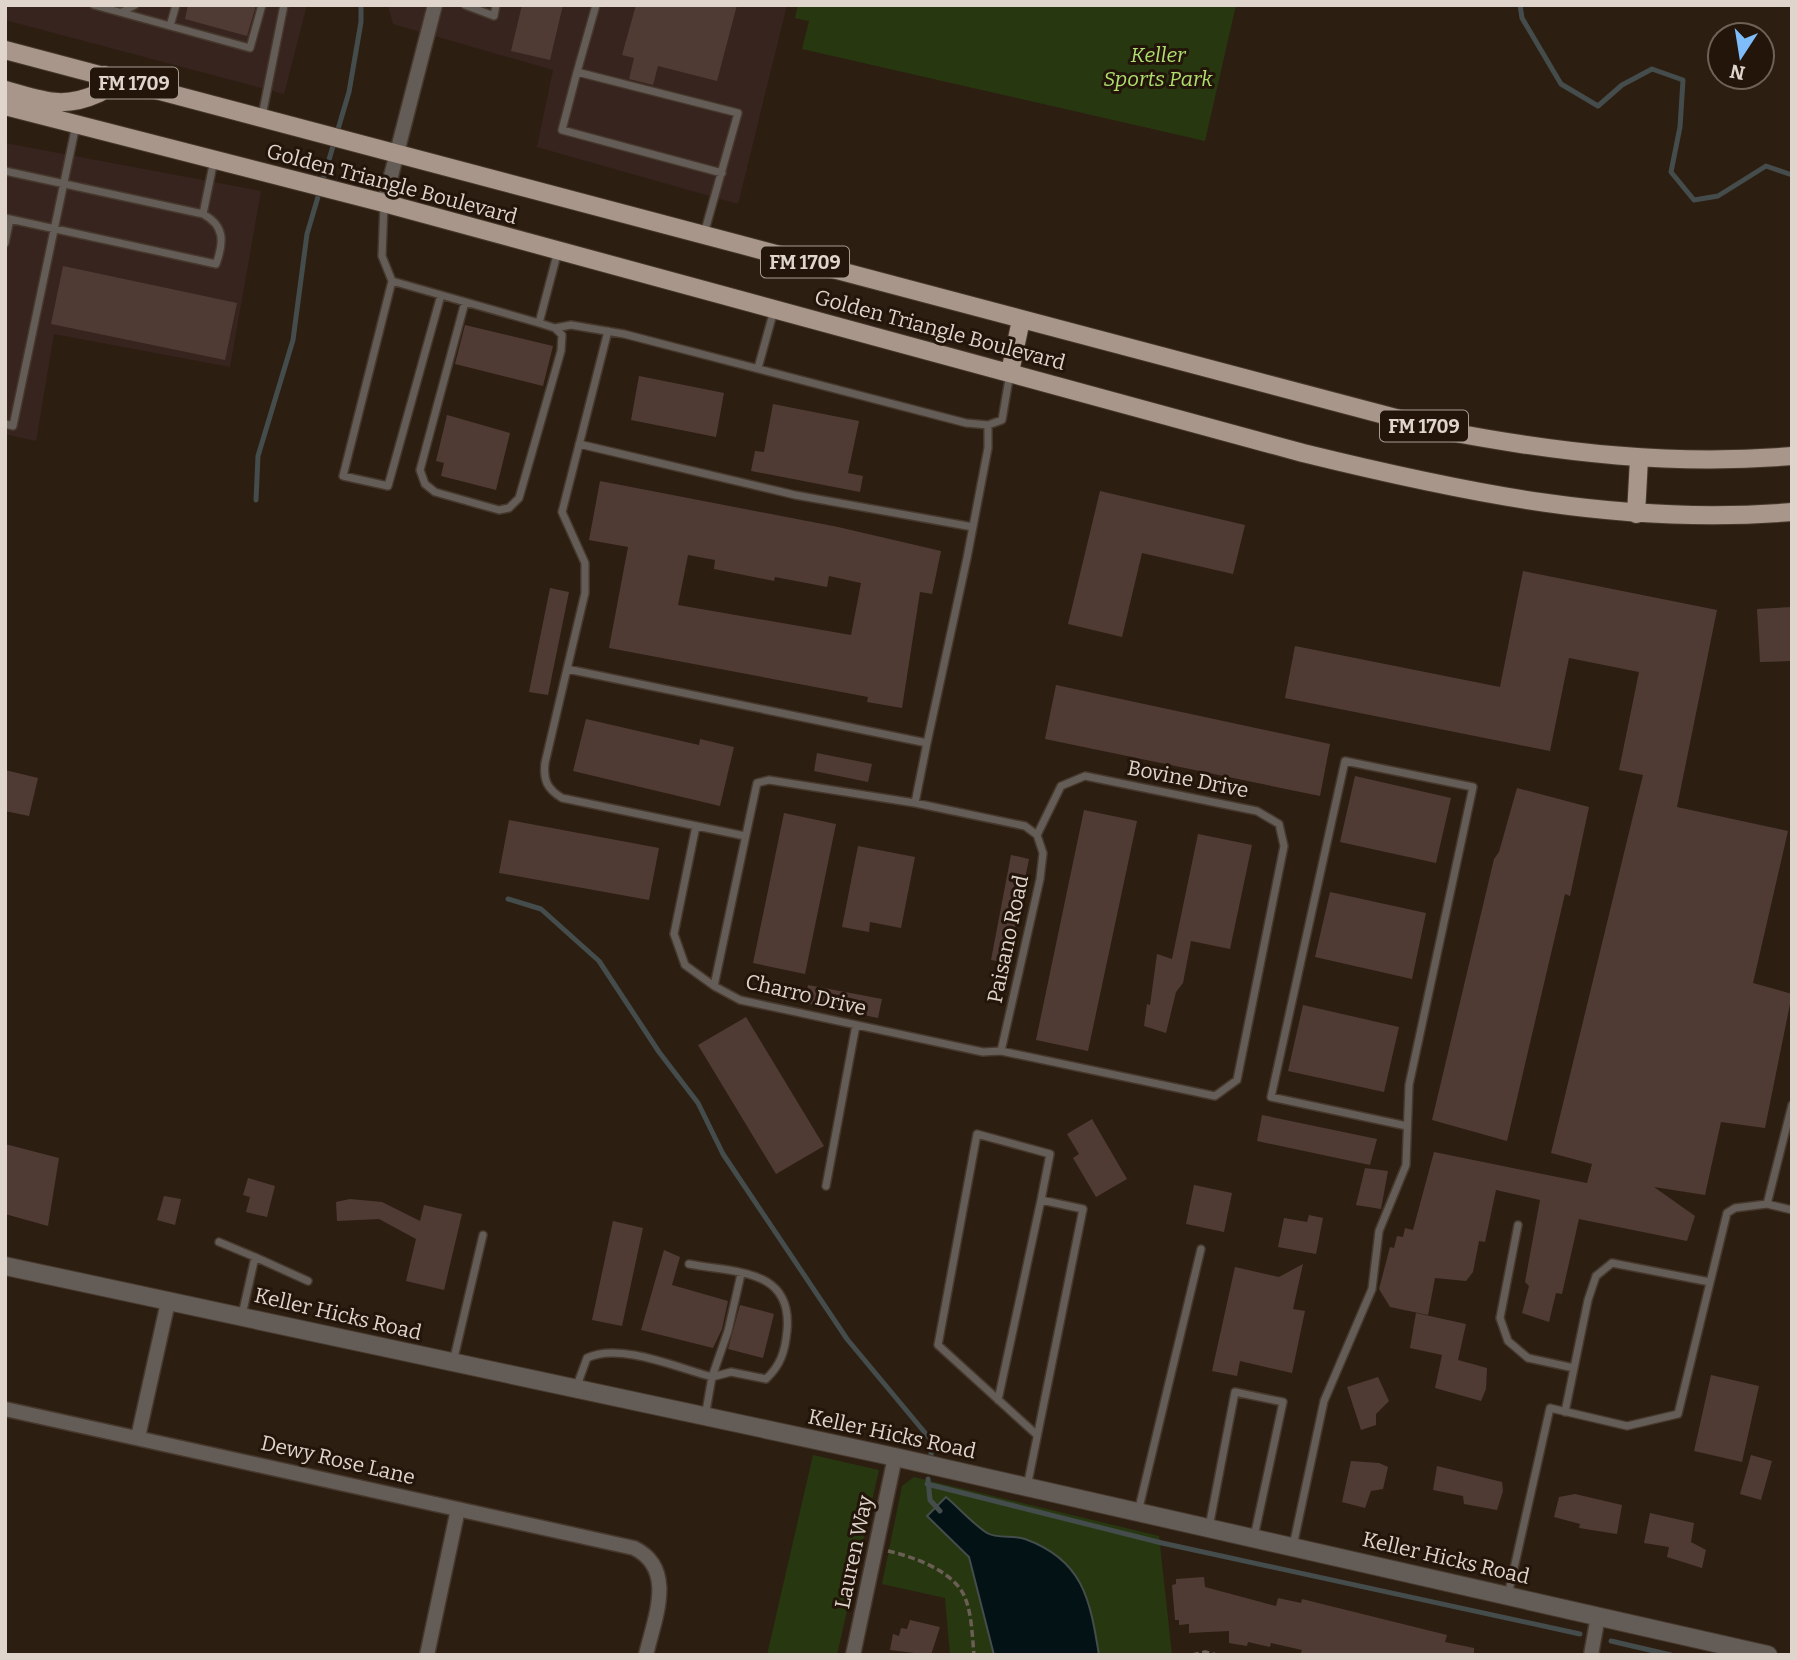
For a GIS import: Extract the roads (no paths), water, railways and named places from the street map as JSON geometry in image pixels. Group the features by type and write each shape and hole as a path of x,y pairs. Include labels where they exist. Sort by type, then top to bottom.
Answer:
{"main road":[{"name":"Golden Triangle Boulevard","path":"5,50 1445,431 1537,449 1639,459 1750,460 1792,456"},
{"path":"5,90 58,104 79,103 99,93 104,75"},
{"name":"Golden Triangle Boulevard","path":"5,106 358,197 1303,453 1433,485 1530,503 1636,514 1752,515 1792,512"},
{"path":"1010,372 1021,320"},
{"path":"1636,514 1639,459"}],"street":[{"path":"384,204 435,5"},
{"name":"Keller Hicks Road","path":"5,1266 895,1457 1768,1655"},
{"path":"138,1437 168,1301"},
{"name":"Dewy Rose Lane","path":"5,1409 634,1548 647,1554 656,1566 660,1594 646,1655"},
{"name":"Lauren Way","path":"853,1655 895,1457"},
{"path":"427,1655 458,1509"},
{"path":"1591,1655 1598,1616"}],"lane":[{"path":"94,5 250,48 262,5"},
{"path":"122,12 135,5"},
{"path":"170,26 176,5"},
{"path":"262,116 284,5"},
{"path":"465,5 494,16 496,5"},
{"path":"596,5 562,130 722,173"},
{"path":"577,72 738,113 704,234"},
{"path":"5,424 13,426 77,125"},
{"path":"203,214 214,160"},
{"path":"5,171 203,214 217,221 223,245 216,264 8,219 5,243"},
{"path":"384,204 382,256 392,281 343,476 388,486 441,295"},
{"path":"539,323 558,251"},
{"path":"392,281 539,323 555,328 562,335 561,351 519,498 509,508 499,510 435,492 425,484 420,470 465,302"},
{"path":"758,368 774,309"},
{"path":"555,328 570,325 608,331 966,423 988,425 1002,420 1010,372"},
{"path":"608,331 562,512 585,563 585,593 545,763 544,777 548,788 562,798 745,836 757,783 769,780 915,803 1025,826 1037,835"},
{"path":"915,803 973,527 988,448 988,425"},
{"path":"579,444 795,495 973,527"},
{"path":"567,669 927,743"},
{"path":"1293,1547 1324,1401 1373,1289 1379,1231 1406,1166 1409,1085 1473,787 1345,761 1271,1097 1407,1126"},
{"name":"Bovine Drive","path":"1001,1051 1215,1096 1237,1080 1284,846 1279,824 1257,811 1085,776 1061,786 1037,835"},
{"path":"696,826 674,934 685,965 714,986"},
{"name":"Paisano Road","path":"1001,1051 1040,879 1043,852 1037,835"},
{"name":"Charro Drive","path":"745,836 714,986 740,1000 983,1052 1001,1051"},
{"path":"826,1185 856,1025"},
{"path":"1767,1204 1792,1105"},
{"path":"998,1400 1050,1154 977,1134 939,1345 998,1400 1037,1435"},
{"path":"1026,1487 1083,1209 1041,1200"},
{"path":"1508,1595 1550,1408 1627,1426 1678,1414 1727,1213 1735,1208 1767,1204 1792,1210"},
{"path":"1518,1225 1500,1318 1508,1341 1528,1358 1574,1368"},
{"path":"453,1363 482,1235"},
{"path":"219,1242 309,1281"},
{"path":"1138,1512 1201,1250"},
{"path":"242,1316 255,1256"},
{"path":"1565,1412 1588,1300 1596,1276 1612,1263 1710,1282"},
{"path":"576,1390 587,1358 600,1352 617,1351 712,1377 731,1372 766,1379 780,1366 789,1313 783,1294 768,1280 689,1264"},
{"path":"704,1417 712,1377 729,1331 740,1274"},
{"path":"1209,1528 1235,1392 1283,1402 1254,1538"}],"waterway":[{"path":"256,500 258,456 293,340 307,234 349,92 361,22 361,5"},
{"path":"1520,5 1522,18 1561,84 1598,106 1622,85 1652,69 1683,80 1680,127 1671,172 1694,200 1718,196 1766,166 1792,175"},
{"path":"508,899 541,909 599,961 659,1052 698,1103 723,1154 847,1339 931,1440 931,1458"},
{"path":"928,1479 930,1500 940,1511"},
{"path":"927,1484 1162,1543 1580,1634"},
{"path":"1611,1641 1671,1655"}],"park label":[{"name":"Keller Sports Park","path":"1158,67"}]}
